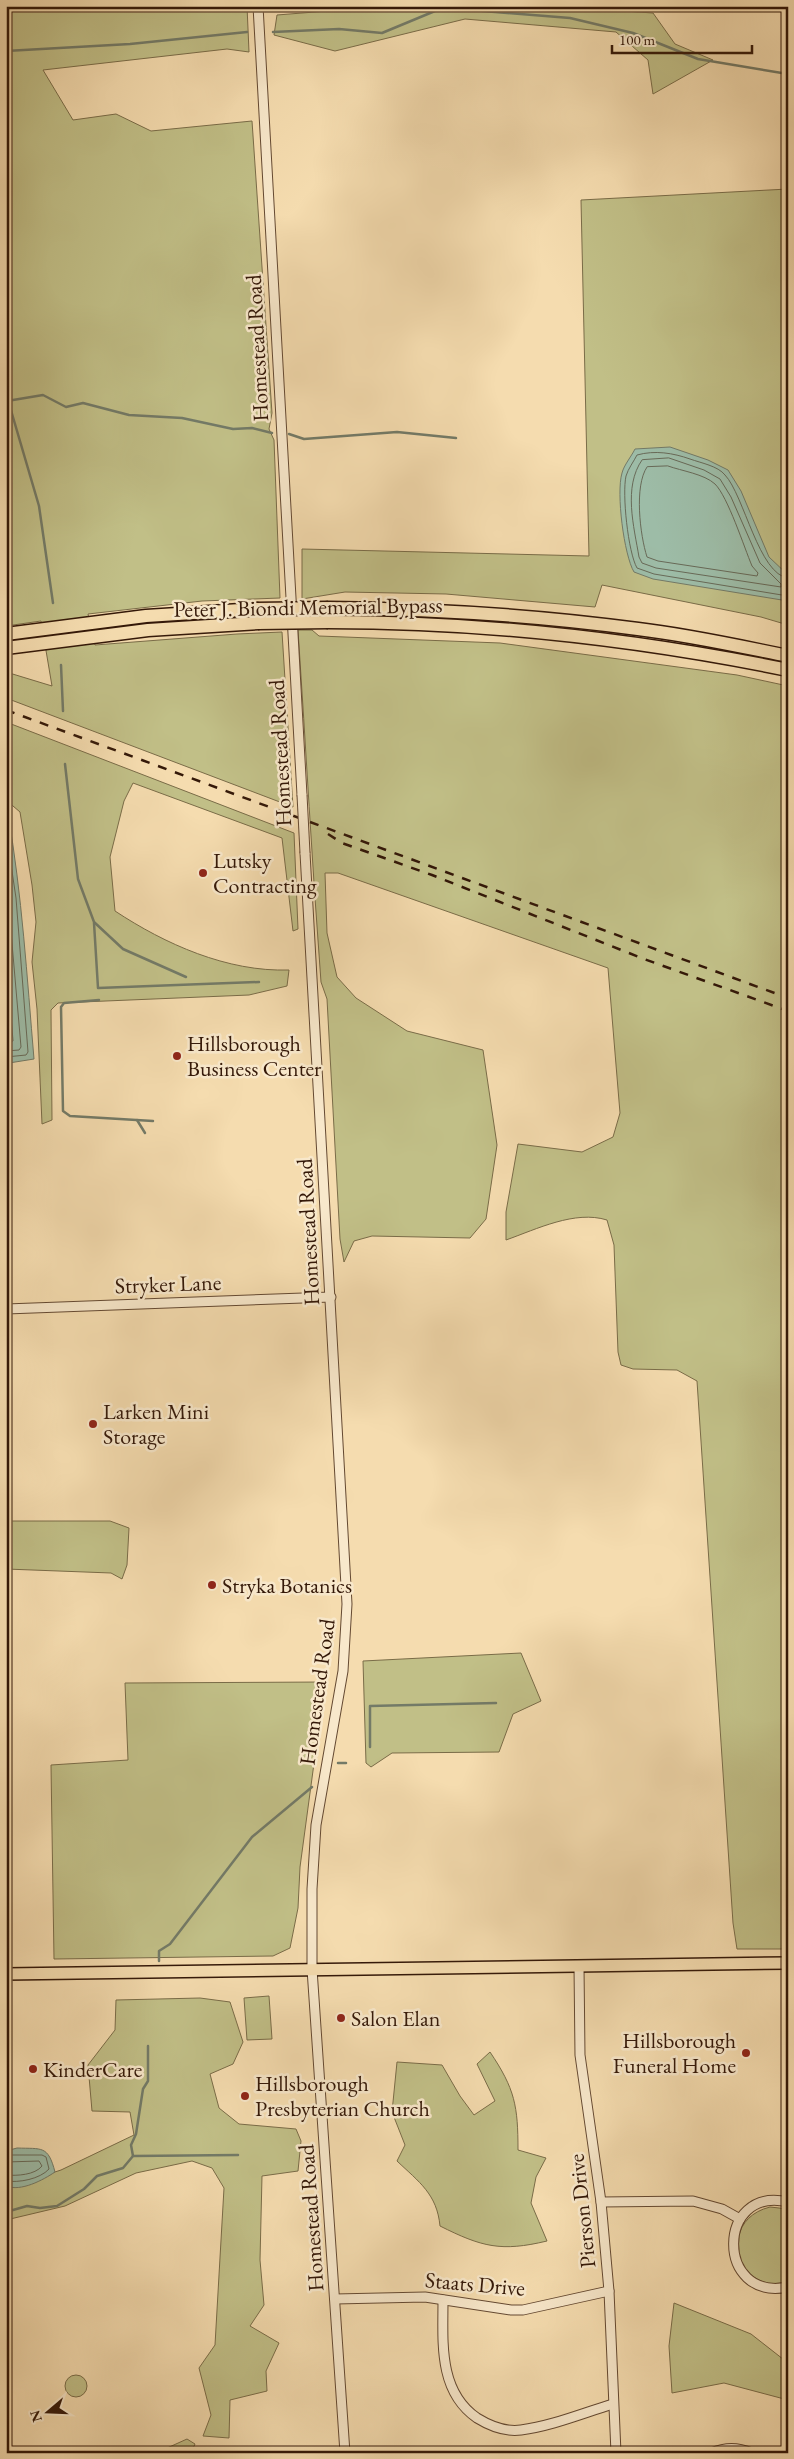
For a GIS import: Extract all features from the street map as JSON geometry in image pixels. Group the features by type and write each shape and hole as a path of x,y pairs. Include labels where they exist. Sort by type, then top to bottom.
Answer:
{"highway":[{"name":"Peter J. Biondi Memorial Bypass","path":"6,634 146,616 257,609 451,610 536,617 639,629 788,656"},
{"name":"Peter J. Biondi Memorial Bypass","path":"6,648 148,630 258,623 393,622 516,629 662,646 788,670"}],"main road":[{"path":"6,1974 788,1963"}],"street":[{"name":"Homestead Road","path":"258,6 304,853 345,1539 347,1621 341,1687 313,1848 312,1970 345,2453"},
{"name":"Stryker Lane","path":"6,1308 330,1297"},
{"name":"Pierson Drive","path":"579,1966 580,2055 601,2202 609,2291 616,2453"},
{"path":"788,2202 779,2200 764,2201 750,2208 740,2219 734,2232 732,2246 735,2259 742,2272 752,2281 765,2287 779,2289 788,2287"},
{"path":"601,2202 693,2201 722,2209 740,2219"},
{"name":"Staats Drive","path":"335,2299 425,2297 511,2310 523,2310 609,2291"},
{"path":"443,2300 444,2348 448,2381 460,2402 483,2422 495,2427 518,2430 543,2425 613,2404"},
{"path":"711,2453 724,2448 739,2448 752,2453"}],"shaded area":[{"path":"6,6 247,6 249,52 227,49 43,70 73,120 116,114 151,131 252,121 272,413 269,429 274,440 280,598 202,601 88,614 95,645 282,632 293,807 6,698 6,672 52,686 41,621 6,626"},
{"path":"390,6 552,6 653,13 675,44 713,60 653,94 648,60 616,32 465,19 335,51 274,35 277,15"},
{"path":"788,189 788,625 761,617 602,585 595,607 446,594 345,592 302,599 302,549 589,556 581,200"},
{"path":"298,630 312,630 319,636 500,643 737,675 788,686 788,1949 737,1949 733,1923 697,1381 677,1370 633,1369 621,1365 618,1352 614,1245 607,1220 582,1217 569,1219 543,1226 506,1240 506,1212 518,1144 582,1152 613,1137 620,1113 608,968 338,873 325,873 327,933 337,977 356,998 407,1031 483,1050 497,1145 486,1219 470,1238 372,1236 354,1241 344,1262 340,1239 327,999 321,982"},
{"path":"6,722 294,833 298,929 293,931 282,838 133,783 124,801 110,857 115,911 176,945 198,954 243,966 289,970 287,986 249,995 58,1003 51,1010 52,1120 42,1124 37,1009 32,962 36,922 20,812 6,800"},
{"path":"6,1521 110,1521 129,1528 127,1565 122,1579 111,1573 6,1569"},
{"path":"521,1653 541,1701 513,1714 499,1752 392,1753 371,1767 366,1763 363,1661"},
{"path":"325,1682 300,1867 298,1908 290,1948 273,1956 54,1959 51,1765 128,1760 125,1683"},
{"path":"269,1996 272,2039 247,2040 244,1998"},
{"path":"200,1998 230,2002 243,2042 233,2064 210,2074 219,2108 239,2124 296,2129 301,2141 298,2171 262,2176 260,2260 264,2305 250,2326 279,2343 266,2371 267,2391 230,2400 229,2438 203,2436 211,2415 199,2368 215,2345 224,2188 212,2168 192,2161 136,2173 65,2206 6,2220 6,2188 61,2170 134,2135 130,2112 92,2111 88,2065 115,2030 116,2000"},
{"path":"490,2052 505,2077 513,2098 516,2109 518,2150 546,2158 536,2177 531,2203 547,2241 504,2247 480,2243 440,2226 435,2205 426,2189 397,2161 405,2145 392,2112 397,2062 442,2065 460,2096 474,2115 495,2101 477,2064"},
{"path":"770,2207 788,2209 788,2281 771,2283 756,2279 746,2269 739,2256 738,2241 742,2227 753,2215"},
{"path":"674,2303 751,2334 788,2363 788,2400 724,2383 672,2393 669,2346"},
{"path":"76,2375 86,2382 87,2386 80,2396 76,2397 66,2390 65,2386 72,2376"},
{"path":"187,2439 195,2444 191,2453 156,2453"}],"water":[{"path":"670,447 708,460 728,470 741,491 769,557 788,575 788,601 653,579 634,572 627,552 622,524 620,482 622,473 635,449"},
{"path":"6,812 8,814 13,844 21,905 34,1059 9,1063 6,1061"},
{"path":"17,2148 43,2150 50,2157 55,2172 38,2182 25,2186 6,2186 6,2151"}],"waterway":[{"path":"273,32 339,29 382,33 435,11 459,9 570,18 633,33 698,59 788,74"},
{"path":"6,51 130,44 247,32"},
{"path":"7,401 43,395 66,407 83,403 129,415 182,418 233,429 252,428 272,433"},
{"path":"7,401 39,506 53,603"},
{"path":"289,434 304,439 397,432 456,438"},
{"path":"61,665 63,711"},
{"path":"65,764 78,879 94,922 123,949 186,977"},
{"path":"94,923 98,988 259,982"},
{"path":"99,1000 64,1003 61,1007 63,1111 70,1116 153,1121"},
{"path":"137,1120 145,1133"},
{"path":"370,1747 370,1706 496,1703"},
{"path":"338,1763 346,1763"},
{"path":"159,1961 159,1951 170,1944 252,1837 312,1787"},
{"path":"133,2156 131,2145 136,2134 143,2089 148,2081 148,2046"},
{"path":"6,2212 27,2206 40,2208 57,2206 84,2189 97,2176 123,2168 133,2156 238,2155"}],"railway":[{"path":"6,710 788,998"},
{"path":"328,834 342,843 432,875 644,959 788,1011"}],"place":[{"name":"Lutsky Contracting","path":"203,873"},
{"name":"Hillsborough Business Center","path":"177,1056"},
{"name":"Larken Mini Storage","path":"93,1424"},
{"name":"Stryka Botanics","path":"212,1585"},
{"name":"Salon Elan","path":"341,2018"},
{"name":"Hillsborough Funeral Home","path":"746,2053"},
{"name":"KinderCare","path":"33,2069"},
{"name":"Hillsborough Presbyterian Church","path":"245,2096"}]}
